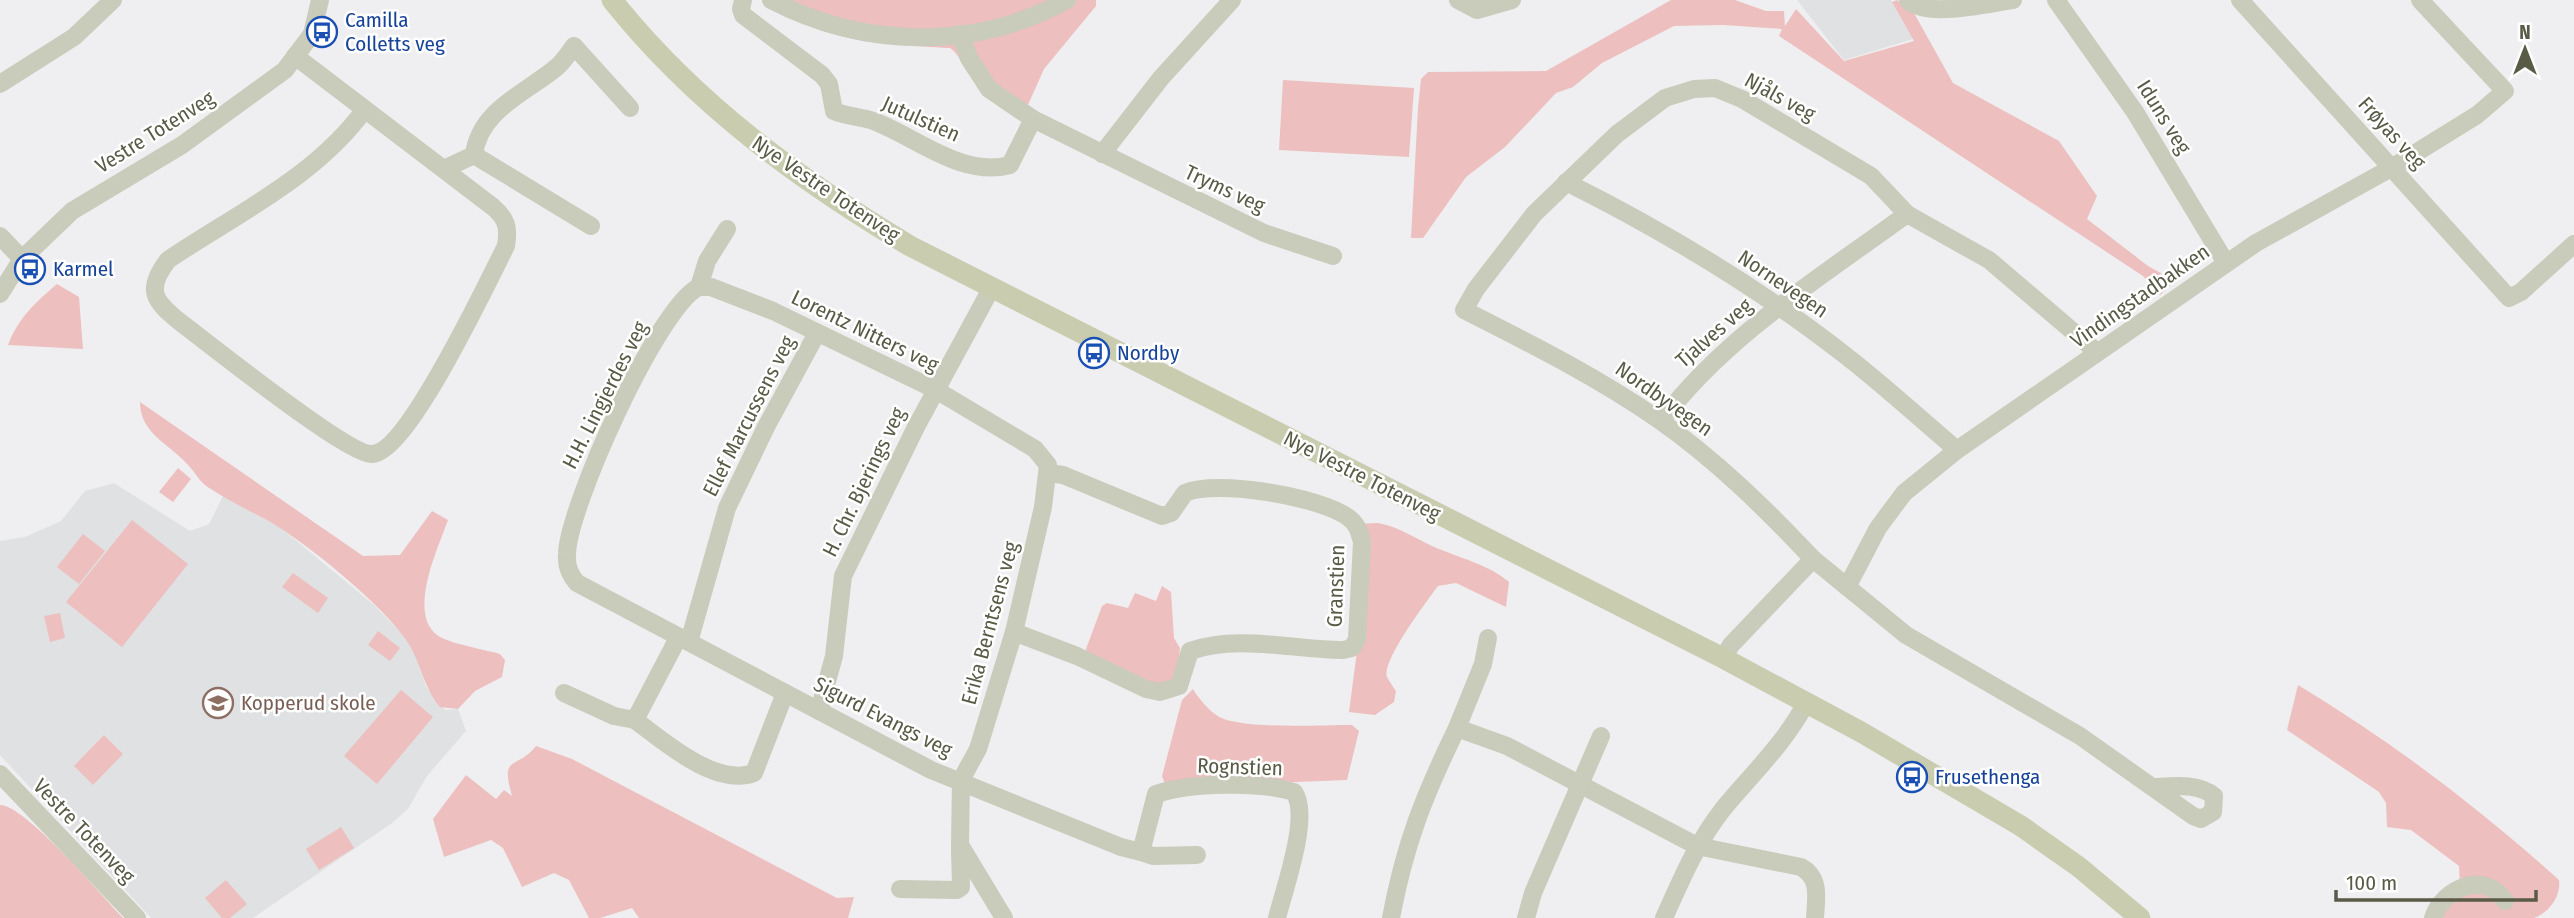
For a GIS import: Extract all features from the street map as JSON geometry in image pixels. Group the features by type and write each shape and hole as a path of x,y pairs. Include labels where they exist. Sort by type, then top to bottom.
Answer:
{"main road":[{"name":"Nye Vestre Totenveg","path":"612,0 641,36 693,87 797,174 910,246 1723,658 1938,775 2021,826 2079,867 2140,918"}],"street":[{"name":"Vestre Totenveg","path":"0,294 22,260 72,211 225,116 285,70 312,34 320,0"},
{"name":"Jutulstien","path":"743,0 743,15 822,75 829,84 834,111 840,114 875,121 946,156 1001,167 1010,164 1033,119"},
{"path":"771,0 810,19 876,35 915,38 960,34 1028,18 1067,0"},
{"path":"1102,154 1161,78 1232,0"},
{"path":"1458,0 1477,10 1512,0"},
{"path":"1909,0 1912,5 1930,9 2013,0"},
{"name":"Iduns veg","path":"2056,0 2135,112 2226,263"},
{"name":"Frøyas veg","path":"2240,0 2509,298 2521,292 2574,244"},
{"name":"Vindingstadbakken","path":"1847,587 1878,528 1904,493 1957,450 2256,243 2393,167 2477,115 2505,91 2420,0"},
{"path":"0,84 74,37 105,3"},
{"name":"Tryms veg","path":"960,34 969,58 989,89 1033,119 1264,233 1333,256"},
{"path":"474,155 476,141 484,125 520,91 558,66 574,46 630,108"},
{"path":"295,56 365,109 444,169 505,218 509,231 506,246 424,400 392,445 374,454 360,453 180,322 161,306 153,290 156,276 168,260 302,172 326,153 365,109"},
{"name":"Njåls veg","path":"1464,310 1476,289 1526,225 1566,182 1617,134 1665,98 1694,89 1715,88 1742,99 1871,176 1907,214 1989,260 2097,352"},
{"path":"444,169 474,155"},
{"path":"474,155 591,226"},
{"name":"Nornevegen","path":"1566,182 1657,229 1779,307 1855,363 1957,450"},
{"name":"Tjalves veg","path":"1661,421 1702,370 1779,307 1907,214"},
{"path":"699,287 707,261 727,229"},
{"path":"0,236 22,260"},
{"name":"Lorentz Nitters veg","path":"699,287 711,288 763,307 936,390 1035,449 1043,456 1048,473"},
{"name":"H.H. Lingjerdes veg","path":"571,576 567,564 568,541 592,466 657,339 679,303 699,287"},
{"name":"H. Chr. Bjerings veg","path":"818,711 835,656 843,576 936,390 992,288"},
{"name":"Nordbyvegen","path":"1464,310 1571,366 1661,421 1746,492 1813,559 1906,635 2017,697 2155,787"},
{"name":"Ellef Marcussens veg","path":"684,640 727,508 760,439 817,334"},
{"name":"Erika Berntsens veg","path":"961,780 978,749 1014,632 1048,473"},
{"name":"Granstien","path":"1014,632 1077,656 1146,689 1160,692 1179,687 1190,651 1200,647 1255,644 1343,650 1352,648 1357,639 1362,542 1357,526 1348,517 1273,493 1208,488 1185,493 1171,513 1162,516 1063,475 1048,473"},
{"path":"1723,658 1731,645 1813,559"},
{"name":"Sigurd Evangs veg","path":"571,576 590,593 684,640 749,677 785,693 931,770 961,780"},
{"path":"1391,918 1409,834 1483,664 1488,638"},
{"path":"635,720 684,640"},
{"name":"Sigurd Evangs veg","path":"564,693 614,716 635,720 712,771 745,777 754,773 785,693"},
{"path":"1664,918 1697,846 1723,810 1783,742 1806,703"},
{"path":"1457,728 1507,747 1697,846 1787,863 1811,872 1815,880 1815,918"},
{"path":"1526,918 1533,893 1583,785 1601,736"},
{"name":"Vestre Totenveg","path":"0,774 137,918"},
{"path":"900,888 957,890 961,887 961,780"},
{"path":"961,780 976,790 1051,816 1121,847 1153,856 1197,855"},
{"name":"Rognstien","path":"1141,852 1156,794 1173,789 1198,787 1270,787 1294,792 1299,799 1299,827 1277,918"},
{"path":"960,845 1004,918"},
{"path":"2433,918 2444,898 2458,888 2471,884 2490,888 2505,901"}],"shaded area":[{"path":"762,0 1096,0 1096,6 1044,69 1027,107 989,89 975,79 950,48 852,39 808,25"},
{"path":"1671,0 1735,0 1766,11 1784,11 1785,26 1796,9 1844,61 1914,41 1892,2 1897,0 1914,13 1953,83 2059,141 2097,196 2087,219 2148,266 2175,281 2160,295 2143,276 1779,36 1782,29 1723,25 1674,26 1602,63 1573,87 1556,93 1505,147 1466,177 1423,238 1411,238 1418,108 1421,79 1428,72 1546,71"},
{"path":"1797,0 1891,0 1913,39 1844,60"},
{"path":"1283,80 1414,88 1409,157 1279,150"},
{"path":"57,284 79,297 83,349 8,345 22,319"},
{"path":"140,402 363,556 400,555 432,511 448,520 428,579 425,611 428,625 443,638 500,654 505,660 502,677 475,691 458,709 440,707 429,690 410,645 393,623 346,578 295,538 204,484 181,458 150,431 141,413"},
{"path":"178,468 191,479 173,502 159,492"},
{"name":"Kopperud skole","path":"114,483 190,531 209,524 223,496 281,528 374,605 404,636 417,657 426,687 445,710 458,709 466,731 427,776 408,809 392,823 253,918 151,918 0,755 0,541 25,537 61,521 85,491"},
{"path":"132,520 188,564 122,647 66,602"},
{"path":"1378,523 1394,527 1484,567 1509,582 1506,607 1456,583 1438,586 1406,631 1391,658 1387,677 1396,691 1394,702 1375,715 1349,712 1359,636 1353,524"},
{"path":"83,534 105,551 79,584 57,567"},
{"path":"293,573 328,598 318,613 282,587"},
{"path":"1162,586 1171,592 1174,638 1180,648 1177,679 1156,687 1089,658 1086,649 1102,606 1107,603 1128,608 1135,593 1156,601"},
{"path":"60,613 65,638 50,642 44,616"},
{"path":"378,631 400,648 390,661 368,645"},
{"path":"2298,685 2333,706 2433,776 2559,880 2558,892 2549,908 2534,918 2428,918 2460,884 2459,866 2411,830 2387,827 2386,803 2379,792 2287,730"},
{"path":"1193,689 1215,714 1237,722 1287,726 1352,725 1359,731 1347,780 1166,787 1162,776 1182,700"},
{"path":"401,690 433,717 377,784 344,756"},
{"path":"104,735 123,754 93,785 74,766"},
{"path":"536,746 572,759 837,898 854,897 848,918 639,918 632,908 600,918 589,918 569,880 554,873 522,887 503,848 491,840 444,857 433,819 466,775 496,799 504,790 512,796 509,768"},
{"path":"0,805 27,819 123,918 0,918"},
{"path":"341,827 354,848 319,870 306,849"},
{"path":"226,880 247,904 230,918 222,918 205,898"}],"place":[{"name":"Camilla Colletts veg","path":"322,32"},
{"name":"Karmel","path":"30,269"},
{"name":"Nordby","path":"1094,353"},
{"name":"Kopperud skole","path":"218,703"},
{"name":"Frusethenga","path":"1912,777"}]}
